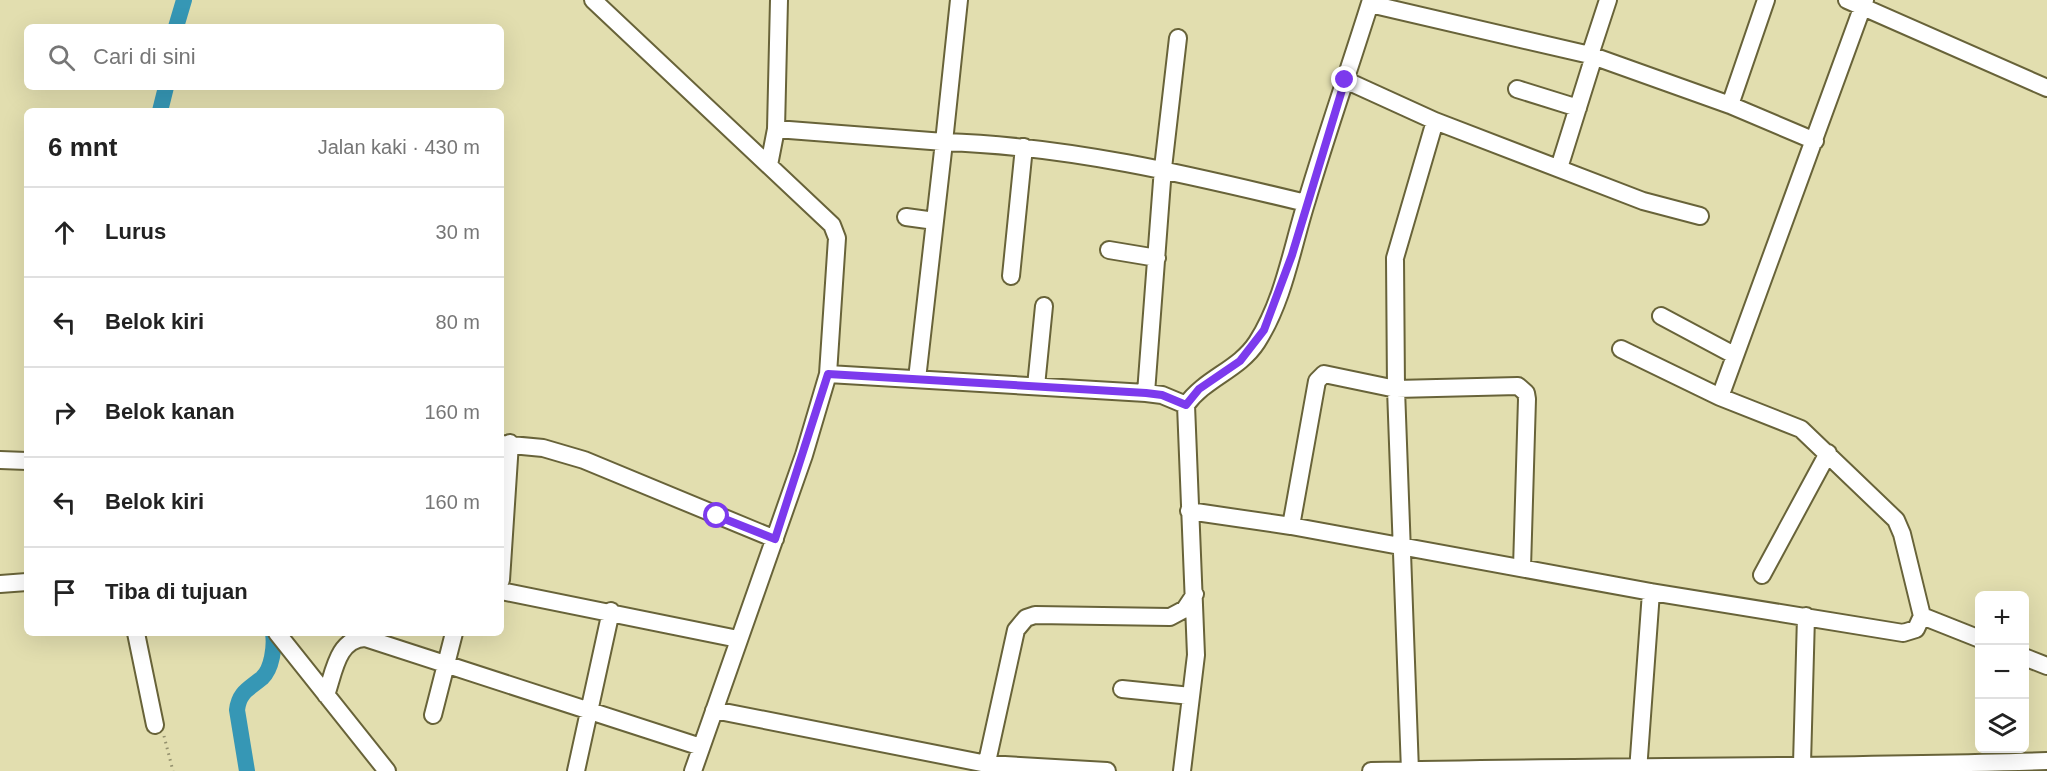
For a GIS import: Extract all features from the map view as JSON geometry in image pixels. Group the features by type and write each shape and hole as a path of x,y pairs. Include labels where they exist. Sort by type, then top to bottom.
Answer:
{"street":[{"path":"593,0 611,7 832,225 837,234 828,374 775,539 693,771"},
{"path":"770,165 776,129 779,0"},
{"path":"917,380 959,0"},
{"path":"1559,168 1608,0"},
{"path":"1730,105 1766,0"},
{"path":"1182,771 1196,654 1186,405 1199,389 1240,361 1256,344 1278,294 1371,2 1592,55 1730,105 1815,141"},
{"path":"1720,397 1815,141 1858,2 2047,88"},
{"path":"1146,393 1162,168 1179,38"},
{"path":"1348,72 1435,122 1643,201 1700,216"},
{"path":"1517,89 1578,108"},
{"path":"1410,771 1396,389 1395,251 1435,122"},
{"path":"776,129 1024,147 1162,168 1306,203"},
{"path":"1011,276 1024,147"},
{"path":"906,217 935,221"},
{"path":"1109,250 1157,258"},
{"path":"1036,386 1044,306"},
{"path":"1661,316 1734,355"},
{"path":"1189,511 1291,526 1651,592 1903,633 1916,629 1922,616 1896,520 1826,459 1794,426 1720,397 1621,349"},
{"path":"828,374 1146,393 1162,395 1186,405"},
{"path":"1291,526 1317,381 1328,374 1396,389 1518,386 1526,393 1522,568"},
{"path":"504,478 505,444 543,448 584,460 775,539"},
{"path":"1762,575 1826,459"},
{"path":"0,460 24,461"},
{"path":"0,584 24,582"},
{"path":"504,592 611,611 738,639"},
{"path":"1639,770 1651,592"},
{"path":"986,767 1019,624 1035,615 1170,617 1185,609 1195,594"},
{"path":"576,771 611,611"},
{"path":"1802,764 1806,616"},
{"path":"1922,616 1975,637"},
{"path":"137,636 159,728"},
{"path":"279,636 387,771"},
{"path":"433,716 453,636"},
{"path":"326,695 343,648 352,639 365,638 701,747"},
{"path":"2029,659 2047,666"},
{"path":"1122,689 1191,696"},
{"path":"714,710 986,767 1107,771"},
{"path":"1371,771 1785,768 1802,764 1917,765 2047,761"}],"path":[{"path":"159,728 173,771"}],"waterway":[{"path":"177,24 184,0"},
{"path":"161,108 165,90"},
{"path":"247,771 238,704 242,695 262,678 268,669 273,651 273,636"}],"route":[{"path":"717,516 775,539 804,455 828,374 1146,393 1162,395 1186,405 1199,389 1240,361 1256,344 1264,330 1292,255 1345,80"}]}
